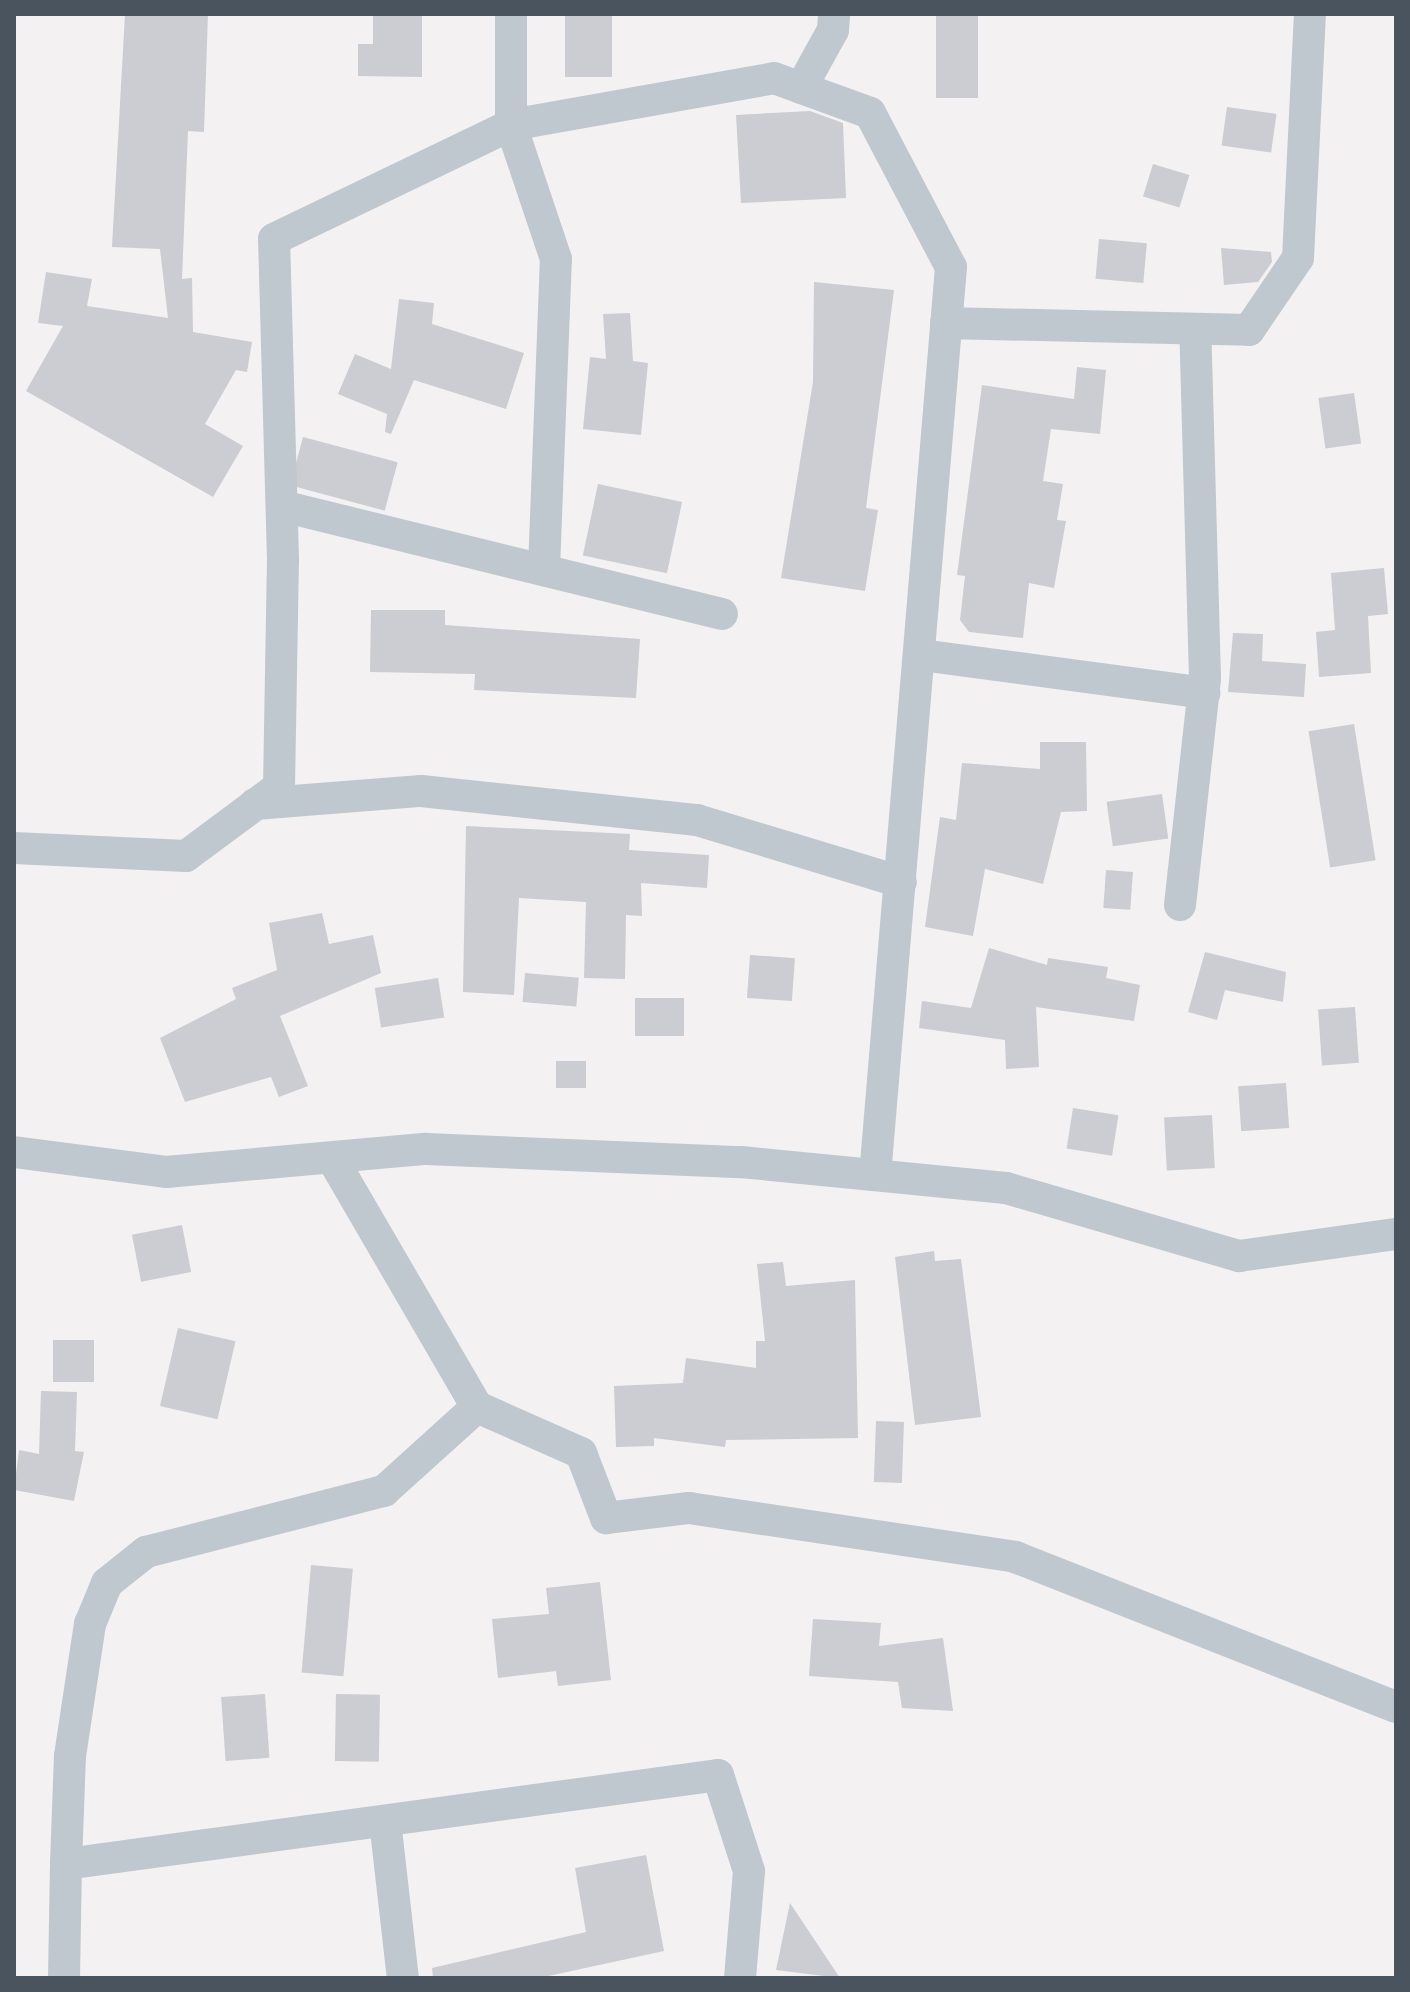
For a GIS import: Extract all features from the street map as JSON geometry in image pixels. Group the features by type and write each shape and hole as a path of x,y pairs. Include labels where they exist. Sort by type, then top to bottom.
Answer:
{"street":[{"path":"511,14 511,125 556,259 544,569"},
{"path":"801,88 833,30 834,14"},
{"path":"946,323 1249,330 1298,258 1310,14"},
{"path":"14,848 186,856 279,787 282,506 274,239 511,125 774,78 870,113 951,267 921,655 875,1175"},
{"path":"1180,905 1204,693 1195,329"},
{"path":"282,506 722,614"},
{"path":"921,655 1204,693"},
{"path":"255,804 421,791 697,820 901,882"},
{"path":"14,1152 166,1172 426,1149 875,1175 1006,1188 1239,1256 1396,1234"},
{"path":"332,1158 477,1407 581,1453 606,1518 689,1508 1015,1557 1396,1707"},
{"path":"64,1978 70,1756 90,1624 107,1583 146,1552 384,1491 477,1407"},
{"path":"66,1864 718,1775 749,1871 740,1978"},
{"path":"385,1821 403,1978"}],"building":[{"path":"125,14 208,14 204,132 188,131 182,279 192,278 193,332 252,342 247,372 236,370 205,424 243,446 213,497 26,391 63,326 38,323 46,272 92,279 87,306 168,318 160,249 112,247"},
{"path":"373,14 422,14 422,77 358,76 358,44 373,44"},
{"path":"565,14 612,14 612,77 565,77"},
{"path":"936,14 978,14 978,98 936,98"},
{"path":"1227,107 1277,114 1271,153 1222,146"},
{"path":"810,111 843,123 846,198 741,203 736,115"},
{"path":"1153,164 1189,175 1179,208 1143,197"},
{"path":"1099,239 1147,243 1143,283 1096,279"},
{"path":"1221,248 1271,252 1272,262 1258,282 1224,285"},
{"path":"814,282 894,290 866,508 878,510 865,591 781,578 813,382"},
{"path":"399,299 434,303 432,324 524,353 506,409 414,380 391,434 385,432 387,414 338,394 355,354 391,369"},
{"path":"630,313 633,361 648,363 641,435 583,429 590,357 606,359 603,314"},
{"path":"1077,367 1106,370 1100,434 1051,429 1043,481 1063,484 1057,520 1066,521 1054,588 1029,583 1023,638 969,632 960,620 965,576 957,575 982,385 1074,399"},
{"path":"1354,393 1361,444 1325,449 1318,398"},
{"path":"303,437 398,462 385,511 290,485"},
{"path":"598,484 682,502 667,573 583,555"},
{"path":"1384,568 1388,614 1368,616 1371,673 1319,677 1316,632 1335,630 1331,573"},
{"path":"371,610 445,610 445,625 640,639 636,698 474,690 475,674 370,672"},
{"path":"1233,633 1263,634 1262,661 1306,664 1304,697 1228,692"},
{"path":"1354,724 1376,860 1330,867 1309,731"},
{"path":"1040,742 1086,742 1087,811 1061,812 1043,884 985,869 973,936 925,927 940,817 956,820 962,763 1040,769"},
{"path":"1162,794 1168,839 1113,846 1107,802"},
{"path":"466,826 630,834 629,850 709,855 707,888 641,883 642,916 626,915 625,979 584,978 586,902 519,898 514,995 463,992"},
{"path":"1106,870 1133,872 1130,910 1103,908"},
{"path":"322,913 329,944 373,935 381,973 280,1016 308,1086 279,1097 271,1077 185,1102 160,1038 236,999 232,988 277,970 269,923"},
{"path":"989,948 1047,965 1048,958 1108,967 1106,978 1140,985 1134,1021 1036,1007 1039,1067 1006,1069 1005,1040 919,1028 922,1001 971,1008"},
{"path":"1205,952 1286,972 1283,1002 1225,990 1217,1020 1188,1012"},
{"path":"750,955 795,958 792,1001 747,998"},
{"path":"525,973 579,978 576,1007 522,1002"},
{"path":"438,978 444,1018 381,1028 375,988"},
{"path":"635,998 684,998 684,1036 635,1036"},
{"path":"1355,1007 1359,1063 1322,1065 1318,1010"},
{"path":"556,1061 586,1061 586,1088 556,1088"},
{"path":"1286,1083 1289,1128 1241,1131 1238,1086"},
{"path":"1073,1108 1118,1115 1112,1156 1067,1148"},
{"path":"1212,1115 1215,1168 1167,1170 1164,1118"},
{"path":"182,1225 191,1272 141,1282 132,1235"},
{"path":"934,1251 935,1261 961,1259 981,1417 915,1425 895,1257"},
{"path":"783,1262 786,1286 855,1280 858,1438 726,1440 725,1447 654,1438 654,1446 616,1447 614,1386 683,1383 686,1358 756,1368 756,1341 765,1341 757,1264"},
{"path":"178,1328 235,1341 217,1419 160,1406"},
{"path":"53,1340 94,1340 94,1382 53,1382"},
{"path":"41,1391 77,1392 75,1451 84,1452 74,1501 14,1490 19,1450 39,1454"},
{"path":"876,1421 904,1422 902,1483 874,1482"},
{"path":"311,1565 353,1569 343,1676 302,1673"},
{"path":"600,1582 611,1680 558,1686 556,1671 498,1678 492,1619 549,1614 546,1588"},
{"path":"813,1619 881,1623 879,1646 943,1638 953,1711 902,1708 898,1682 809,1676"},
{"path":"265,1694 269,1758 226,1761 221,1697"},
{"path":"336,1694 380,1695 379,1762 335,1761"},
{"path":"646,1855 664,1951 539,1978 433,1978 432,1968 586,1932 575,1868"},
{"path":"790,1903 840,1978 776,1970"}]}
